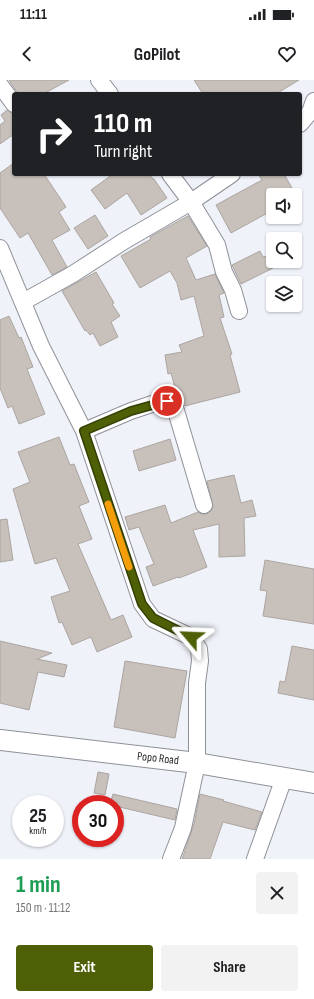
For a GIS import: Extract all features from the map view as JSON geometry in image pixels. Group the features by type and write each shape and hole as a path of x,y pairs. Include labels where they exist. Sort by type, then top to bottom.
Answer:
{"main road":[{"name":"Popo Road","path":"0,740 197,763 314,783"}],"street":[{"path":"100,80 109,92"},
{"path":"302,122 310,112 314,101"},
{"path":"172,176 191,202 217,246 224,272 233,290 239,311"},
{"path":"23,302 73,274 124,241 191,202 229,176"},
{"path":"0,248 42,346 84,431 142,604 153,618 191,637 199,649 200,661 197,683 197,763 183,828 171,859"},
{"path":"84,431 131,411 158,402 167,401 174,404 204,505"},
{"path":"255,859 284,778"}],"building":[{"path":"9,80 69,80 47,92 17,92"},
{"path":"194,80 299,80 279,92 202,92"},
{"path":"7,110 12,114 12,135 0,144 0,125 5,121 1,115"},
{"path":"12,164 12,176 45,176 66,207 59,212 70,230 52,240 67,267 52,275 28,233 20,238 0,208 0,173"},
{"path":"110,176 151,176 167,198 141,215 127,193 105,209 91,190"},
{"path":"259,176 285,176 292,188 266,188 266,214 231,233 216,205 262,180"},
{"path":"95,215 108,236 88,249 74,228"},
{"path":"188,216 207,246 186,258 196,280 215,274 224,293 219,295 224,317 220,318 232,354 230,355 240,392 185,406 181,398 177,395 171,373 168,374 165,355 182,352 179,345 204,336 194,296 181,300 177,283 170,271 140,288 121,256 151,239 150,237"},
{"path":"260,251 263,257 266,256 266,268 273,268 241,284 232,265"},
{"path":"96,272 114,303 112,304 120,316 111,322 118,337 100,346 93,333 90,335 86,330 85,331 62,291"},
{"path":"9,316 19,338 21,337 33,367 27,369 45,414 19,424 12,406 8,408 0,388 0,320"},
{"path":"59,437 70,465 74,464 89,502 79,506 92,539 78,544 111,620 123,615 132,637 97,652 91,637 72,645 62,622 59,623 51,597 70,591 56,558 35,564 13,489 30,482 18,452"},
{"path":"170,439 176,460 139,471 133,451"},
{"path":"234,475 241,503 252,500 256,516 244,518 245,556 219,557 219,524 193,530 207,567 153,586 146,567 154,564 139,527 129,530 125,517 165,505 171,523 198,512 207,514 213,507 207,481"},
{"path":"7,519 13,560 0,562 0,520"},
{"path":"265,560 314,569 314,624 263,616 267,591 260,590"},
{"path":"0,641 52,653 37,659 67,665 64,677 38,672 29,710 0,703"},
{"path":"292,646 314,650 314,700 278,693 280,681 285,682"},
{"path":"125,661 187,671 175,738 114,727"},
{"path":"98,772 109,774 105,795 94,793"},
{"path":"200,794 262,812 255,830 223,822 210,859 182,859 194,824"},
{"path":"124,797 177,809 175,820 124,808"}],"slow traffic":[{"path":"108,504 129,567"}],"route":[{"path":"167,401 158,402 131,411 84,431 142,604 153,618 191,637"}]}
